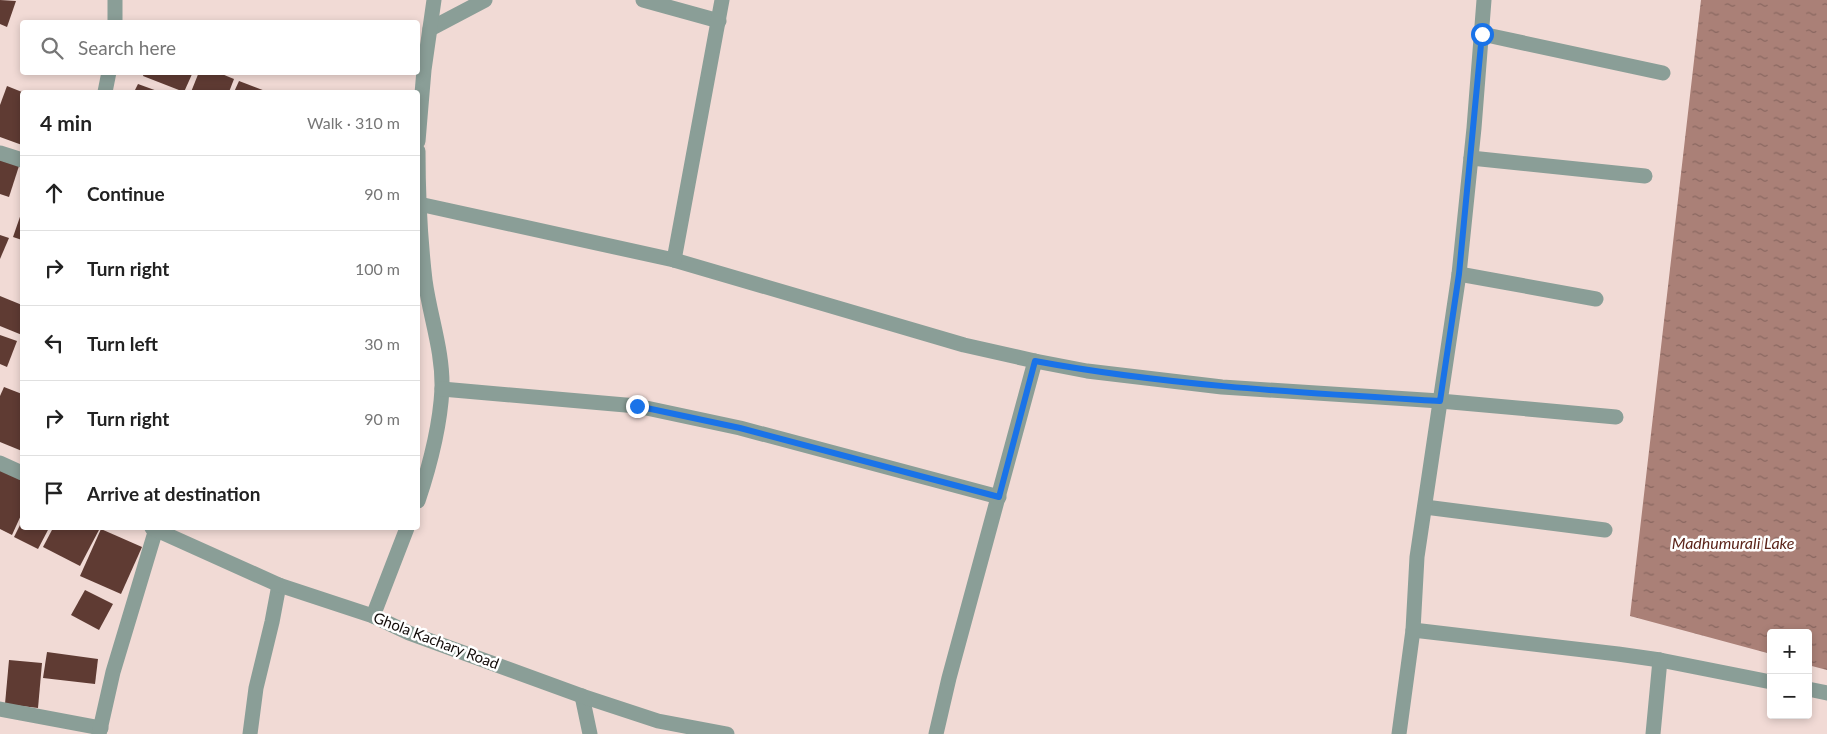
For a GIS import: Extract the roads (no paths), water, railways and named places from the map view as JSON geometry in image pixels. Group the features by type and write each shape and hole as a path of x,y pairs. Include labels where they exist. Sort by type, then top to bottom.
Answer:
{"street":[{"path":"115,0 115,20"},
{"path":"420,122 434,0"},
{"path":"430,29 485,0"},
{"path":"643,0 719,21"},
{"path":"674,260 722,0"},
{"path":"1399,734 1413,630 1417,557 1459,274 1482,34 1482,0"},
{"path":"1482,34 1663,72"},
{"path":"105,90 108,75"},
{"path":"0,153 20,159"},
{"path":"1471,158 1645,176"},
{"path":"420,204 674,260 964,345 1087,371 1222,387 1440,401 1616,417"},
{"path":"420,230 422,281 438,339 442,389 436,442 420,494"},
{"path":"1459,274 1596,299"},
{"path":"936,734 1035,361"},
{"path":"442,389 637,406 740,428 999,497"},
{"path":"0,463 20,471"},
{"path":"1425,507 1605,530"},
{"path":"0,710 100,731 113,672 153,530"},
{"name":"Ghola Kachary Road","path":"158,530 279,585 373,616 409,633 582,696 658,721 727,734"},
{"path":"373,616 406,530"},
{"path":"250,734 256,688 279,585"},
{"path":"1413,630 1660,660 1767,681"},
{"path":"1653,734 1660,660"},
{"path":"1812,690 1827,693"},
{"path":"582,696 590,734"}],"water":[{"name":"Madhumurali Lake","path":"1701,0 1827,0 1827,670 1812,666 1812,629 1767,629 1767,653 1630,616"}]}
